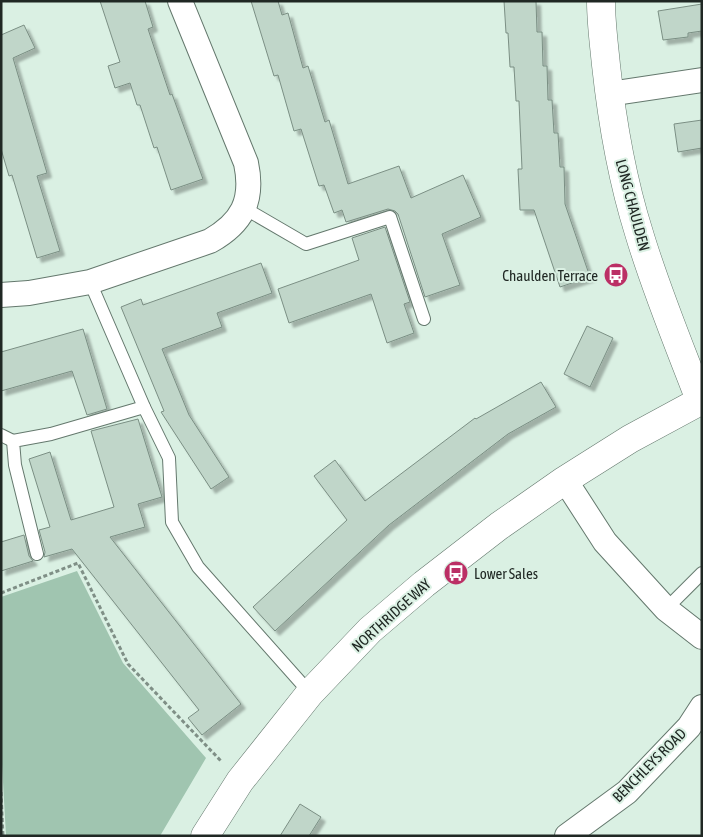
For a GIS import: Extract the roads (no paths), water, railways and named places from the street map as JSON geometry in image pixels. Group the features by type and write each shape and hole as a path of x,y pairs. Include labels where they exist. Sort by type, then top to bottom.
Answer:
{"street":[{"path":"1,295 29,293 90,282 210,241 223,234 236,222 244,208 249,191 249,177 246,164 180,1"},
{"name":"LONG CHAULDEN","path":"601,1 609,94 622,165 638,232 664,308 701,400"},
{"path":"609,94 702,80"},
{"name":"NORTHRIDGE WAY","path":"205,836 240,781 310,693 370,630 424,584 499,526 564,480 630,439 701,400"},
{"path":"564,480 605,542 666,609 702,637"},
{"name":"BENCHLEYS ROAD","path":"567,836 627,792 689,727 702,707"}],"lane":[{"path":"244,208 306,244 390,217 424,319"},
{"path":"90,282 144,407 169,458 172,522 198,567 310,693"},
{"path":"37,554 7,438 51,434 144,407"},
{"path":"666,609 702,573"}],"place":[{"name":"Chaulden Terrace","path":"616,275"},
{"name":"Lower Sales","path":"456,573"}]}
